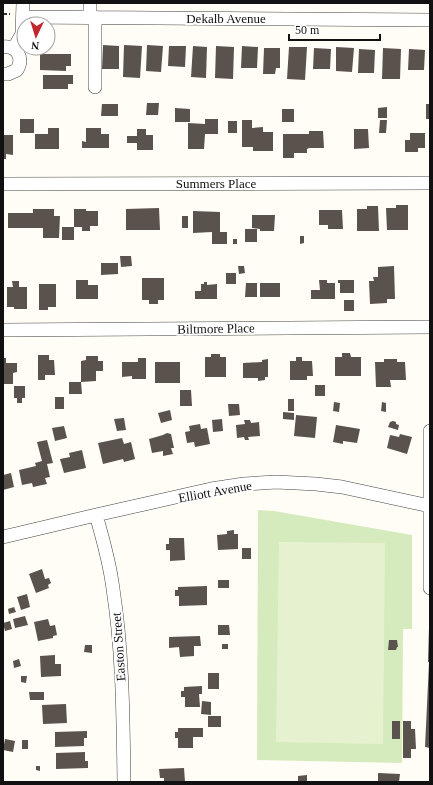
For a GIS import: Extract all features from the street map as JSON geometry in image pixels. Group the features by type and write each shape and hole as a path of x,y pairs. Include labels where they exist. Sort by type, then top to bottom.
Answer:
{"street":[{"path":"23,3 23,16"},
{"path":"90,3 93,17 95,87"},
{"name":"Dekalb Avenue","path":"56,17 430,20"},
{"path":"3,74 13,73 19,66 20,56 8,48 16,40"},
{"name":"Summers Place","path":"3,184 430,183"},
{"name":"Biltmore Place","path":"3,330 430,327"},
{"path":"430,431 430,588"},
{"name":"Elliott Avenue","path":"3,537 96,514 211,489 244,484 276,482 342,487 430,506"},
{"name":"Easton Street","path":"96,514 105,546 113,588 118,630 124,782"}],"green space":[{"path":"258,510 274,511 412,535 412,629 403,629 402,763 257,760"},
{"path":"279,542 385,543 383,744 276,742"}],"building":[{"path":"103,45 119,46 119,69 102,69"},
{"path":"124,45 142,46 140,78 123,77"},
{"path":"147,45 163,46 161,72 146,71"},
{"path":"169,46 186,46 185,67 168,66"},
{"path":"193,46 207,47 206,78 191,77"},
{"path":"216,46 234,47 233,79 215,78"},
{"path":"242,46 258,47 257,68 241,68"},
{"path":"289,47 307,47 305,80 287,79"},
{"path":"336,47 354,48 352,72 336,71"},
{"path":"264,48 280,48 280,68 276,68 275,74 263,74"},
{"path":"314,48 331,49 330,69 313,69"},
{"path":"383,48 401,49 400,79 382,79"},
{"path":"359,49 375,50 374,73 358,73"},
{"path":"409,49 425,50 424,70 408,70"},
{"path":"71,54 71,66 66,66 66,71 40,70 40,56"},
{"path":"43,75 73,75 73,84 68,84 68,89 43,89"},
{"path":"147,103 159,103 158,115 146,115"},
{"path":"102,104 118,104 118,116 101,116"},
{"path":"426,104 430,104 430,119 426,119"},
{"path":"387,107 387,118 378,118 378,108"},
{"path":"175,108 190,109 190,122 175,122"},
{"path":"282,109 294,109 294,122 282,122"},
{"path":"20,119 34,119 34,133 20,133"},
{"path":"205,119 218,119 218,134 205,134 204,149 188,149 188,123 205,124"},
{"path":"242,120 252,120 252,128 263,127 263,132 273,132 273,151 253,151 253,147 242,147"},
{"path":"380,120 387,120 386,133 379,133"},
{"path":"228,121 237,121 237,133 228,133"},
{"path":"48,128 59,128 59,149 35,149 35,134 48,134"},
{"path":"86,128 101,128 101,134 109,134 109,148 82,148 82,141 86,142"},
{"path":"137,129 146,129 146,135 153,135 153,150 137,150 137,143 127,143 127,136 137,136"},
{"path":"354,129 368,129 369,148 354,149"},
{"path":"309,131 323,131 324,148 309,148 307,149 307,153 294,153 294,158 283,158 283,134 309,134"},
{"path":"410,133 425,133 425,148 418,148 418,152 405,152 405,140 410,140"},
{"path":"3,135 13,135 13,155 6,154 6,159 3,159"},
{"path":"396,205 408,205 408,230 387,230 386,208 396,208"},
{"path":"367,206 378,206 379,231 357,231 357,209 367,209"},
{"path":"159,208 160,230 126,230 126,209"},
{"path":"33,209 54,209 54,216 60,216 59,238 43,238 43,228 8,228 8,213 33,213"},
{"path":"74,209 98,211 98,226 90,226 90,231 82,231 82,227 74,227"},
{"path":"319,210 342,210 343,229 328,229 328,225 319,225"},
{"path":"193,211 220,212 220,232 227,232 227,244 212,244 212,232 193,233"},
{"path":"252,215 275,215 274,231 260,231 260,229 252,228"},
{"path":"182,216 188,216 188,228 182,228"},
{"path":"62,227 74,227 74,240 62,240"},
{"path":"245,229 257,229 257,242 245,242"},
{"path":"300,236 304,236 304,243 300,244"},
{"path":"233,239 237,239 237,244 233,244"},
{"path":"120,256 131,256 132,266 121,267"},
{"path":"101,263 118,263 118,274 101,275"},
{"path":"238,266 244,266 245,273 239,274"},
{"path":"394,266 395,299 387,299 387,303 370,304 369,281 374,281 373,277 378,277 378,267"},
{"path":"226,273 236,273 236,284 226,284"},
{"path":"142,278 164,278 164,300 158,300 158,304 149,304 149,300 142,300"},
{"path":"76,280 88,280 88,285 98,285 98,299 76,299"},
{"path":"319,280 327,280 327,283 335,283 335,299 311,299 311,290 320,290"},
{"path":"338,280 354,280 354,293 340,293 340,283 338,283"},
{"path":"12,281 19,281 19,287 27,287 27,309 14,309 14,307 7,307 7,287 13,287"},
{"path":"204,282 207,282 207,285 217,284 217,299 195,299 195,291 201,291 201,284 204,284"},
{"path":"246,283 257,283 257,297 245,297"},
{"path":"260,283 280,283 280,297 260,297"},
{"path":"39,284 56,284 56,307 48,307 48,310 39,310"},
{"path":"344,300 354,300 354,311 344,311"},
{"path":"342,353 350,353 351,357 361,357 361,376 335,376 335,357 342,357"},
{"path":"211,354 220,354 220,357 226,357 226,377 205,377 205,357 211,357"},
{"path":"38,355 49,355 49,360 54,360 55,375 45,375 45,380 38,380"},
{"path":"86,356 98,356 98,361 103,361 103,371 96,371 96,381 81,382 81,361 86,360"},
{"path":"296,357 302,357 302,361 312,361 313,376 307,376 307,380 290,380 290,361 296,361"},
{"path":"3,358 6,358 6,363 17,363 17,372 13,373 13,384 3,384"},
{"path":"138,358 146,358 146,379 132,379 132,376 122,377 122,362 138,362"},
{"path":"268,359 268,377 265,377 265,380 258,381 258,378 243,378 243,363 262,362 262,360"},
{"path":"384,359 397,359 397,362 405,362 406,380 390,380 391,387 376,387 375,362 384,362"},
{"path":"155,362 180,362 180,383 155,383"},
{"path":"69,382 81,382 82,394 69,394"},
{"path":"315,385 325,385 325,396 315,396"},
{"path":"14,386 25,386 25,398 22,398 22,403 17,403 17,398 14,398"},
{"path":"180,390 191,390 192,406 180,406"},
{"path":"55,397 64,397 64,409 55,409"},
{"path":"288,399 294,399 294,411 288,411"},
{"path":"334,402 340,403 339,412 333,411"},
{"path":"382,402 386,403 386,412 381,411"},
{"path":"228,404 239,404 240,415 229,416"},
{"path":"170,410 172,420 161,423 158,413"},
{"path":"283,412 294,413 294,420 283,419"},
{"path":"296,415 317,417 315,438 294,436"},
{"path":"124,418 126,430 117,431 114,419"},
{"path":"222,419 223,431 213,432 212,420"},
{"path":"244,420 250,420 251,423 259,422 260,436 248,437 249,440 245,440 244,437 237,438 236,425 245,424"},
{"path":"393,421 399,425 398,430 388,427 390,422"},
{"path":"200,424 201,429 207,428 210,444 195,447 194,442 187,443 185,432 190,431 189,426"},
{"path":"336,425 360,429 357,443 343,441 343,444 333,442"},
{"path":"64,426 67,438 55,441 52,428"},
{"path":"167,433 171,434 174,448 171,448 173,454 163,456 163,451 152,453 149,439"},
{"path":"400,434 412,437 407,454 387,448 390,435 399,437"},
{"path":"122,438 124,444 131,442 135,459 124,462 123,459 103,464 98,443"},
{"path":"47,440 53,463 47,464 50,477 45,478 47,484 33,487 32,483 22,485 19,470 36,466 35,463 42,461 37,442"},
{"path":"82,450 86,468 64,473 60,459 70,457 69,453"},
{"path":"11,473 14,487 3,490 3,475"},
{"path":"234,530 234,534 238,534 238,549 218,550 217,535 227,534 227,531"},
{"path":"169,538 184,538 185,560 170,561 170,550 166,550 166,544 169,544"},
{"path":"242,548 251,548 251,559 242,559"},
{"path":"42,569 45,579 49,578 51,583 48,585 49,588 36,593 29,574"},
{"path":"218,580 229,580 229,588 218,588"},
{"path":"207,586 207,605 179,606 179,596 175,596 175,590 178,590 178,587"},
{"path":"27,594 30,607 21,610 17,597"},
{"path":"14,607 16,612 9,614 8,609"},
{"path":"25,616 28,625 15,628 13,619"},
{"path":"48,619 50,626 55,625 57,635 53,636 53,638 38,641 34,622"},
{"path":"10,621 12,629 5,631 3,623"},
{"path":"218,625 229,625 230,635 218,635"},
{"path":"429,628 430,662 428,662"},
{"path":"200,636 201,646 194,646 194,656 180,657 179,647 169,648 169,637"},
{"path":"389,640 397,640 398,647 396,650 388,650"},
{"path":"222,644 228,644 228,649 222,649"},
{"path":"85,645 92,645 92,653 84,652"},
{"path":"55,655 55,664 61,664 61,676 41,677 40,656"},
{"path":"19,659 21,666 14,668 13,661"},
{"path":"430,663 430,748 425,747"},
{"path":"208,673 219,673 219,689 208,689"},
{"path":"21,676 27,676 26,683 21,682"},
{"path":"202,686 202,694 199,694 200,707 185,707 185,697 181,697 181,691 184,691 184,687"},
{"path":"29,692 44,692 44,700 30,700"},
{"path":"202,701 211,702 211,715 201,714"},
{"path":"66,704 67,723 43,724 42,705"},
{"path":"208,716 221,716 221,727 208,727"},
{"path":"392,721 400,721 400,739 392,739"},
{"path":"403,721 411,721 411,729 415,729 416,749 411,749 411,758 403,758"},
{"path":"178,728 203,728 203,737 193,737 193,748 178,748 178,738 175,738 175,732 178,732"},
{"path":"87,731 87,738 84,738 84,746 55,747 55,732"},
{"path":"5,739 15,741 13,752 3,750"},
{"path":"22,740 28,740 28,749 22,749"},
{"path":"85,752 85,761 88,761 88,768 56,769 56,753"},
{"path":"36,766 40,766 40,771 36,770"},
{"path":"184,768 185,782 164,782 164,778 160,778 159,769"},
{"path":"378,773 400,774 399,782 378,782"},
{"path":"307,775 307,782 298,782 298,776"}]}
